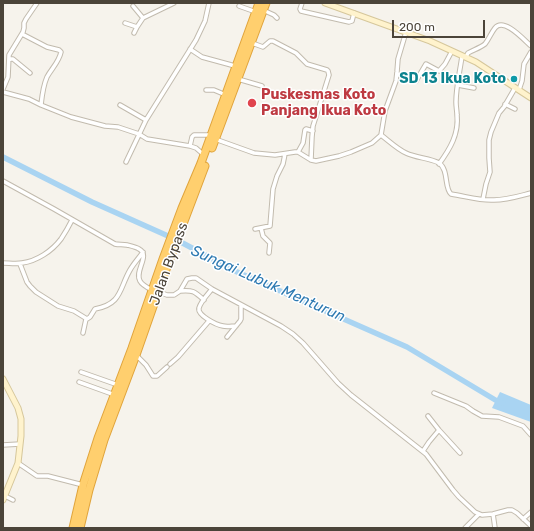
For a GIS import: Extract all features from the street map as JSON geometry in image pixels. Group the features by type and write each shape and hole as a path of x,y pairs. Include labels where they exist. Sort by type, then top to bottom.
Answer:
{"highway":[{"name":"Jalan Bypass","path":"80,528 101,439 118,385 213,137 228,96 236,66 259,3"},
{"name":"Jalan Bypass","path":"228,96 238,79 265,6"},
{"name":"Jalan Bypass","path":"185,209 204,155 213,137"},
{"name":"Jalan Bypass","path":"73,528 84,485 101,439 136,355 155,291"}],"street":[{"path":"3,88 8,77 10,53 22,34 26,19 37,3"},
{"path":"134,33 143,18 174,3"},
{"path":"126,162 146,120 206,21 209,3"},
{"path":"302,3 300,9 301,11 349,22 352,21 354,13"},
{"path":"325,3 430,41 452,51 487,68 531,98"},
{"path":"133,6 143,18"},
{"path":"239,6 256,12"},
{"path":"265,6 277,18"},
{"path":"125,22 137,27"},
{"path":"440,164 448,152 456,131 456,102 464,57 468,53 485,44 496,27 501,25 513,30 531,46"},
{"path":"190,146 194,134 213,137 254,153 275,155 298,152 311,160 322,160 339,156 371,144 381,135 385,111 397,74 398,60 406,32"},
{"path":"22,34 47,47 60,51 61,53 58,63 49,75 44,87 40,106"},
{"path":"252,42 263,47 270,41 273,41 296,53 307,64 328,71 329,75 313,131 311,160"},
{"path":"190,49 202,57 236,66"},
{"path":"397,74 416,81 426,64 439,71 445,64 452,51"},
{"path":"483,199 490,172 490,135 499,113 522,81 524,64 531,53"},
{"path":"9,60 13,59 30,73"},
{"path":"238,79 262,86"},
{"path":"458,85 474,88"},
{"path":"206,90 214,90 228,96"},
{"path":"3,92 29,99 40,106 72,117 111,127 118,127 139,134 147,139 190,146 196,148 204,155"},
{"path":"505,104 515,109"},
{"path":"120,105 146,120"},
{"path":"298,152 305,130 313,131"},
{"path":"381,135 405,153 435,161 440,164 443,169 449,193 495,200 518,197 531,193"},
{"path":"255,229 269,227 270,225 273,189 276,176 283,164 285,154"},
{"path":"3,181 115,244 128,245 143,252"},
{"path":"3,263 20,264 40,257 61,240 72,220"},
{"path":"261,228 263,236 270,243 269,253"},
{"path":"143,252 144,256 138,277 140,282 155,291 167,295 174,295 180,291 191,290 204,300"},
{"path":"86,318 90,317 96,309 108,306 116,299 131,269 143,252"},
{"path":"20,264 27,282 36,292 58,306 74,311 86,318"},
{"path":"180,291 187,279 192,278 199,280 212,289 293,334 351,395 423,451 459,497 475,512 479,514 492,514 511,510 517,513 531,526"},
{"path":"212,289 199,308 201,314 209,320 222,326 236,326"},
{"path":"227,337 241,319 241,305"},
{"path":"83,333 86,318"},
{"path":"170,364 178,357 209,320"},
{"path":"136,355 146,365 153,376 157,376 167,367"},
{"path":"81,372 118,385"},
{"path":"3,380 18,408 21,419 22,436 18,463 4,498 13,500"},
{"path":"79,382 115,395"},
{"path":"434,393 466,406 482,416 499,417 523,426 531,435"},
{"path":"428,416 460,453"},
{"path":"423,451 439,430"},
{"path":"3,445 20,444"},
{"path":"18,463 37,476 44,476 84,485"},
{"path":"523,519 531,512"},
{"path":"465,528 479,514"},
{"path":"492,514 495,528"}],"water":[{"path":"500,392 531,405 531,422 492,408"}],"waterway":[{"name":"Sungai Lubuk Menturun","path":"3,157 92,202 177,240 235,271 407,347 497,401 503,403"}],"place":[{"name":"SD 13 Ikua Koto","path":"514,79"},
{"name":"Puskesmas Koto Panjang Ikua Koto","path":"252,103"}]}
